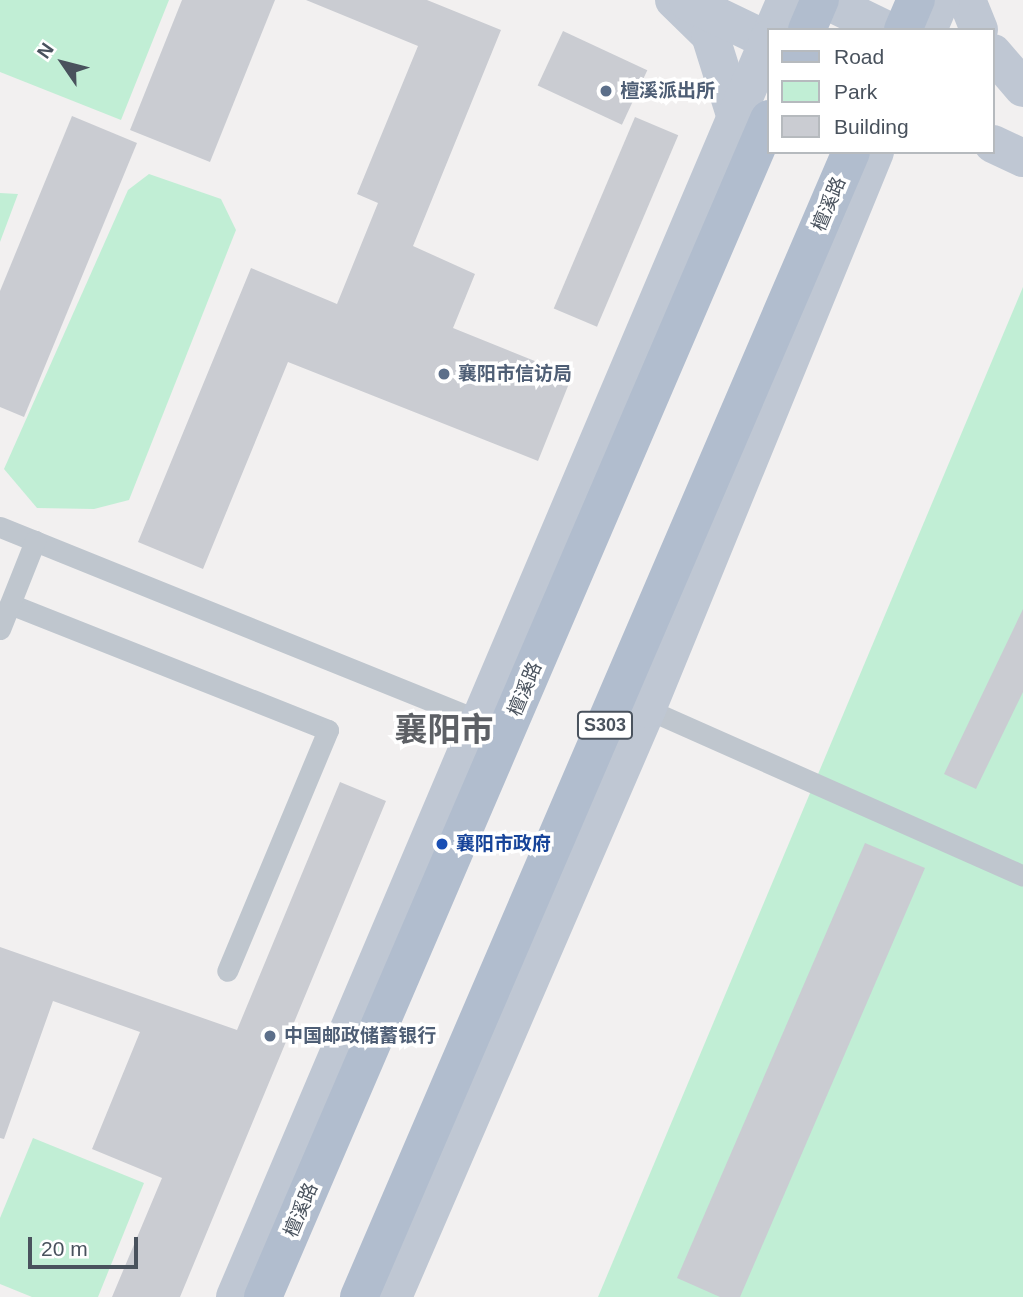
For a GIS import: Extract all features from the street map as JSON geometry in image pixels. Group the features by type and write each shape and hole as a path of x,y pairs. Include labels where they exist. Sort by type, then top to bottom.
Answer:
{"main road":[{"path":"808,28 823,0"},
{"path":"904,28 916,0"},
{"name":"檀溪路","path":"263,1297 494,726 752,119"},
{"name":"檀溪路","path":"359,1297 632,702 871,156"}],"street":[{"path":"674,0 710,35 752,119"},
{"path":"682,0 768,40"},
{"path":"774,28 786,0"},
{"path":"823,0 883,28"},
{"path":"929,28 941,0"},
{"path":"967,0 978,28"},
{"path":"752,119 768,45"},
{"path":"995,55 1023,90"},
{"path":"995,79 1023,90"},
{"path":"393,1297 632,702"},
{"path":"235,1297 494,726"}],"lane":[{"path":"0,527 494,726"},
{"path":"0,629 35,541"},
{"path":"10,604 328,730 227,971"},
{"path":"632,702 1023,876"}],"green space":[{"path":"0,0 169,0 121,120 0,72"},
{"path":"149,174 221,199 236,230 129,500 94,509 37,508 4,469 128,190"},
{"path":"0,193 18,194 0,242"},
{"path":"1023,287 1023,1297 598,1297"},
{"path":"33,1138 144,1183 98,1297 32,1297 0,1284 0,1218"}],"building":[{"path":"182,0 275,0 210,162 130,130"},
{"path":"306,0 427,0 501,30 413,246 475,274 453,328 572,376 538,461 288,362 203,569 138,542 251,268 337,304 378,203 357,194 418,46"},
{"path":"563,31 647,70 622,125 538,85"},
{"path":"72,116 137,143 24,417 0,407 0,291"},
{"path":"635,117 678,135 597,327 554,308"},
{"path":"1023,609 1023,692 976,789 944,774"},
{"path":"340,782 386,801 180,1297 112,1297 162,1178 92,1149 140,1032 53,1001 4,1139 0,1138 0,947 237,1030"},
{"path":"865,843 925,868 740,1297 720,1297 677,1278"}],"place":[{"name":"檀溪派出所","path":"606,91"},
{"name":"襄阳市信访局","path":"444,374"},
{"name":"襄阳市政府","path":"442,844"},
{"name":"中国邮政储蓄银行","path":"270,1036"}],"district":[{"name":"襄阳市","path":"444,730"}]}
